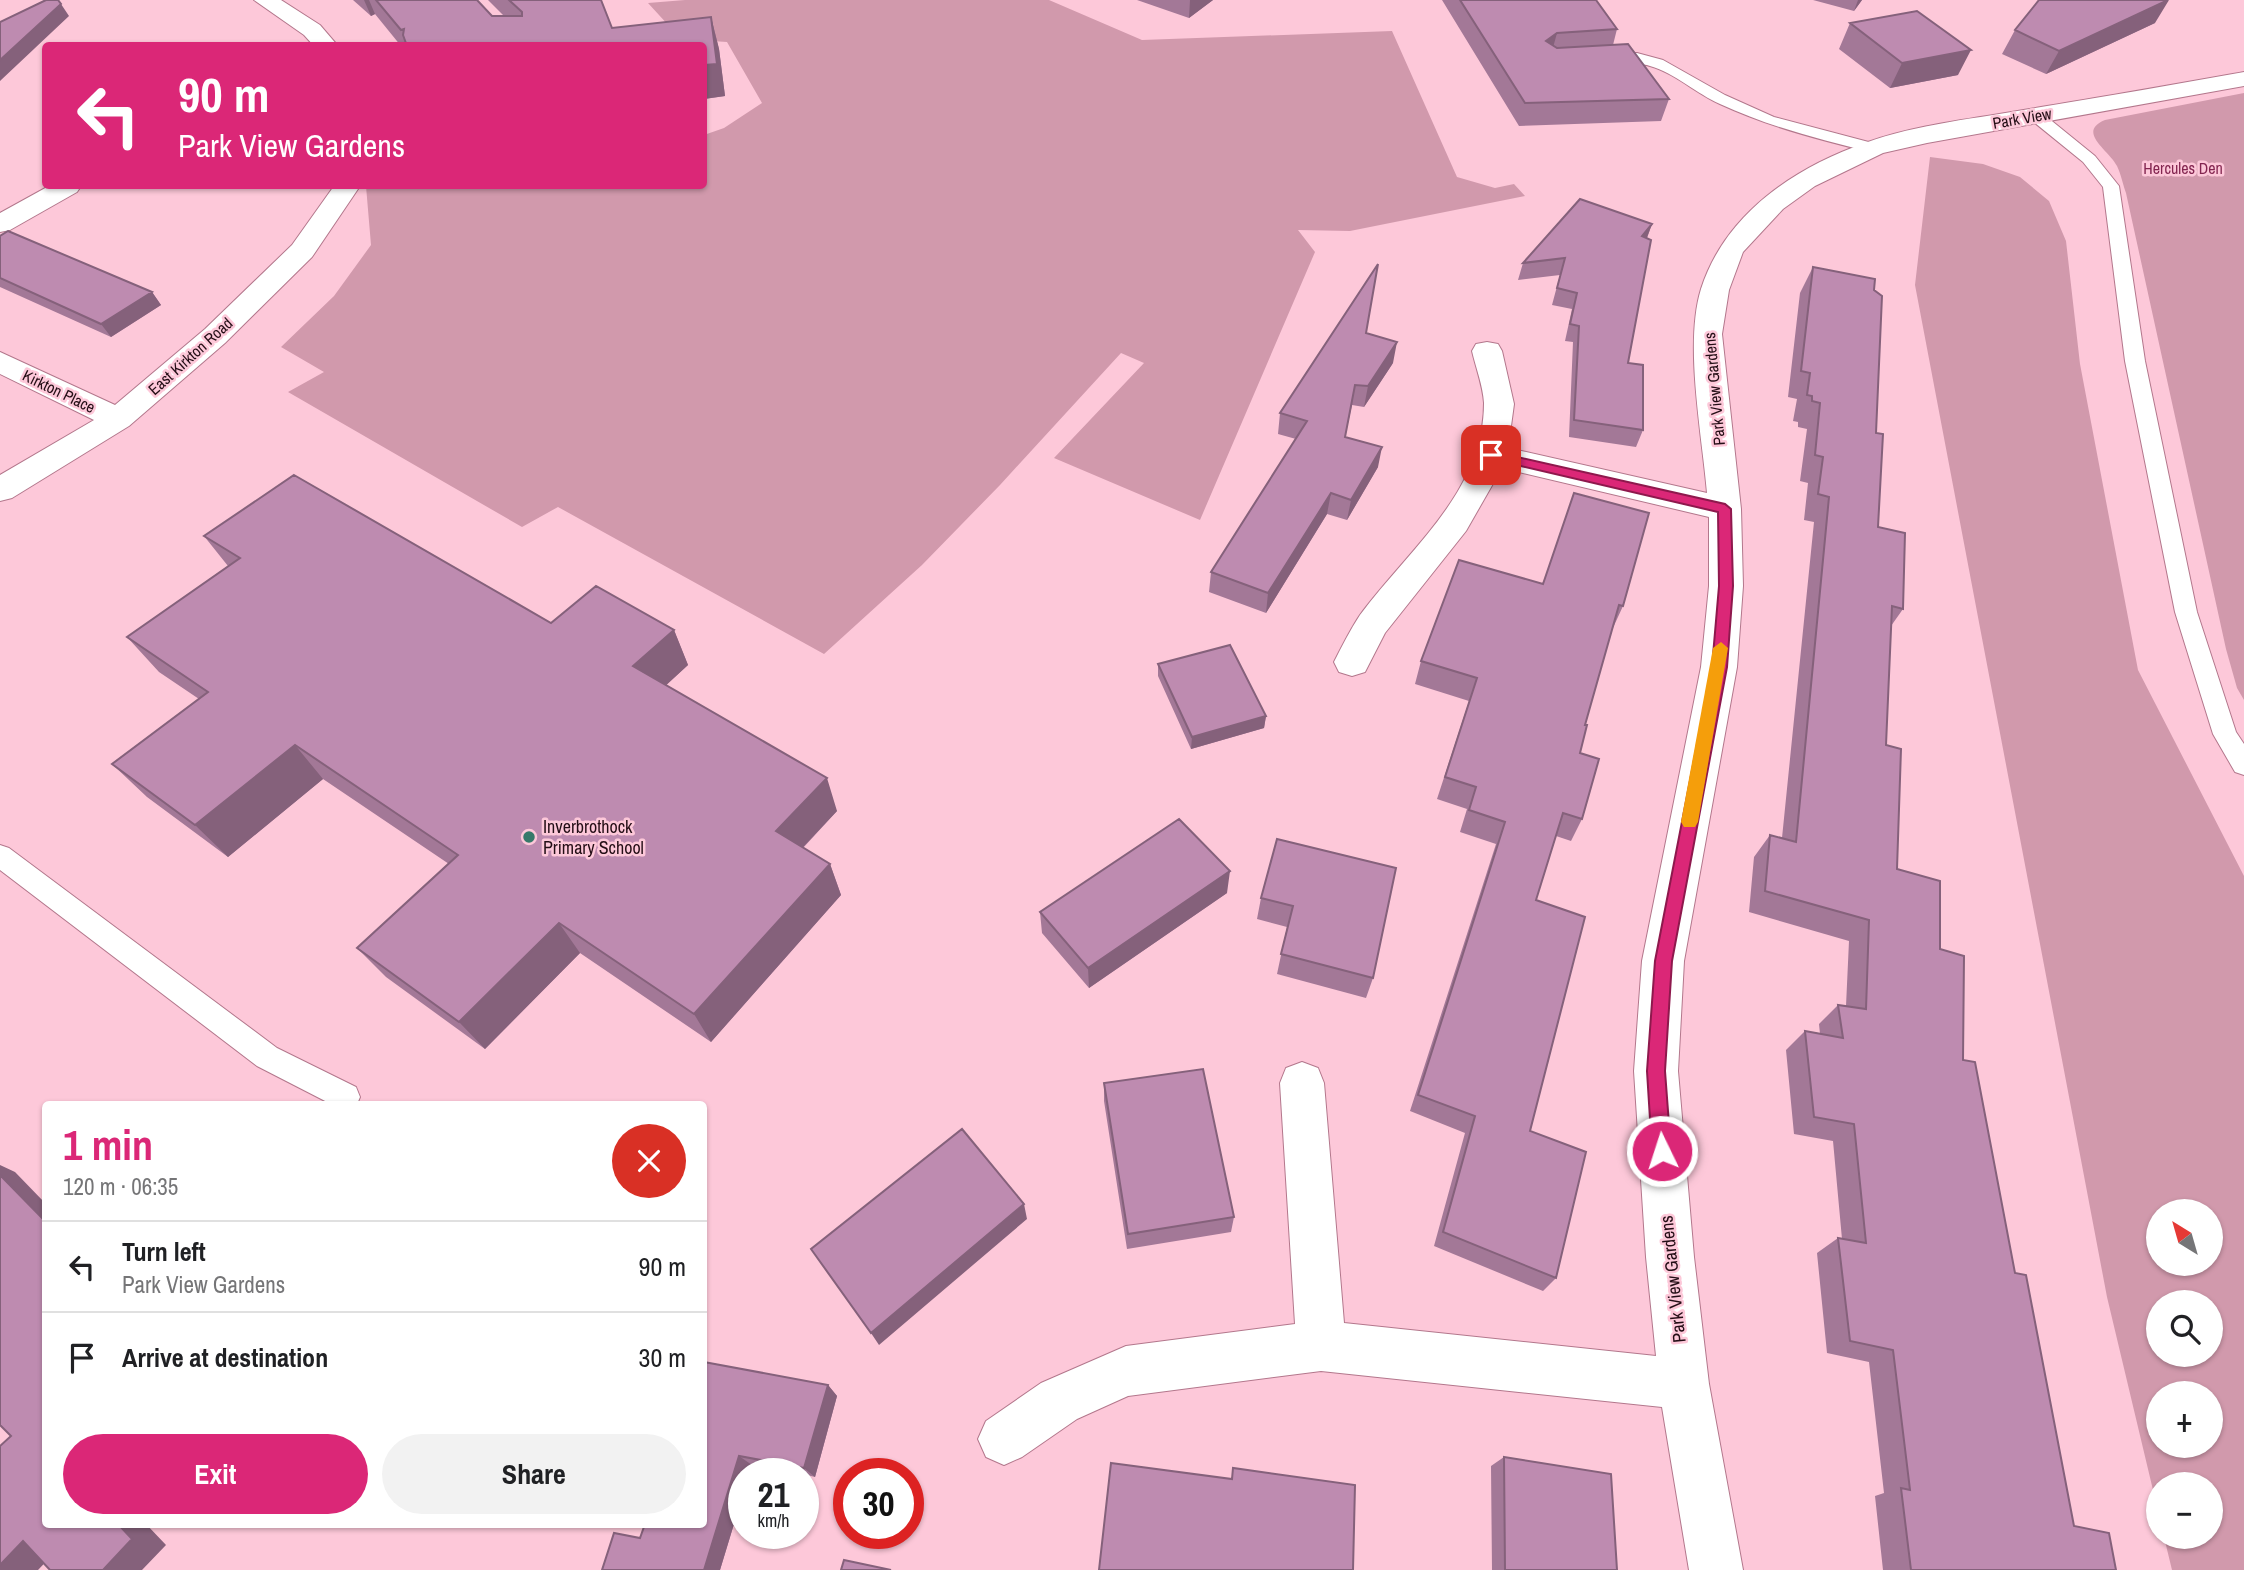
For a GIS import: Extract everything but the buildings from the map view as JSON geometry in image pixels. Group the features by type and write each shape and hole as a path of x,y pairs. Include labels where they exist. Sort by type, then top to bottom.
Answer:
{"street":[{"path":"265,0 312,30 323,42"},
{"name":"Park View","path":"1806,180 1874,148 1927,135 2244,79"},
{"name":"Park View Gardens","path":"1716,1570 1684,1384 1670,1257 1656,1071 1663,961 1719,667 1726,586 1725,509 1707,334 1715,290 1730,251 1750,226 1806,180"},
{"path":"0,224 63,189"},
{"name":"East Kirkton Road","path":"0,490 118,419 215,336 302,251 345,189"},
{"path":"1352,662 1372,626 1438,547 1468,501 1491,455 1499,403 1487,351"},
{"name":"Kirkton Place","path":"0,362 118,419"},
{"path":"1491,455 1725,509"},
{"path":"1302,1083 1321,1346"},
{"path":"1004,1439 1059,1401 1126,1371 1321,1346 1684,1384"}],"lane":[{"path":"1588,61 1637,58 1658,63 1719,98 1768,120 1874,148"},
{"path":"2036,116 2089,159 2111,186 2135,362 2186,612 2225,734 2244,765"},
{"path":"0,856 267,1057 345,1097"}],"green space":[{"path":"685,0 1049,0 1142,40 1392,31 1457,177 1495,188 1514,184 1525,196 1350,231 1298,230 1315,252 1200,520 1054,458 1144,363 1121,353 1000,485 922,565 824,654 558,507 522,527 288,392 324,372 281,347 334,296 371,245 366,189 707,189 707,134 724,128 762,103 727,42 681,39 648,3"},
{"name":"Hercules Den","path":"2244,93 2244,700 2237,688 2226,649 2126,193 2117,166 2097,141 2094,130 2105,120"},
{"path":"1930,157 1983,164 2020,177 2049,201 2066,241 2080,364 2138,670 2244,876 2244,1570 2172,1570 2167,1549 2223,1549 2223,1472 2149,1472 2107,1297 1915,285"}],"slow traffic":[{"path":"1689,822 1721,648"}],"place":[{"name":"Inverbrothock Primary School","path":"529,837"}],"route":[{"path":"1491,455 1725,509 1726,586 1719,667 1663,961 1656,1071 1662,1151"}]}
